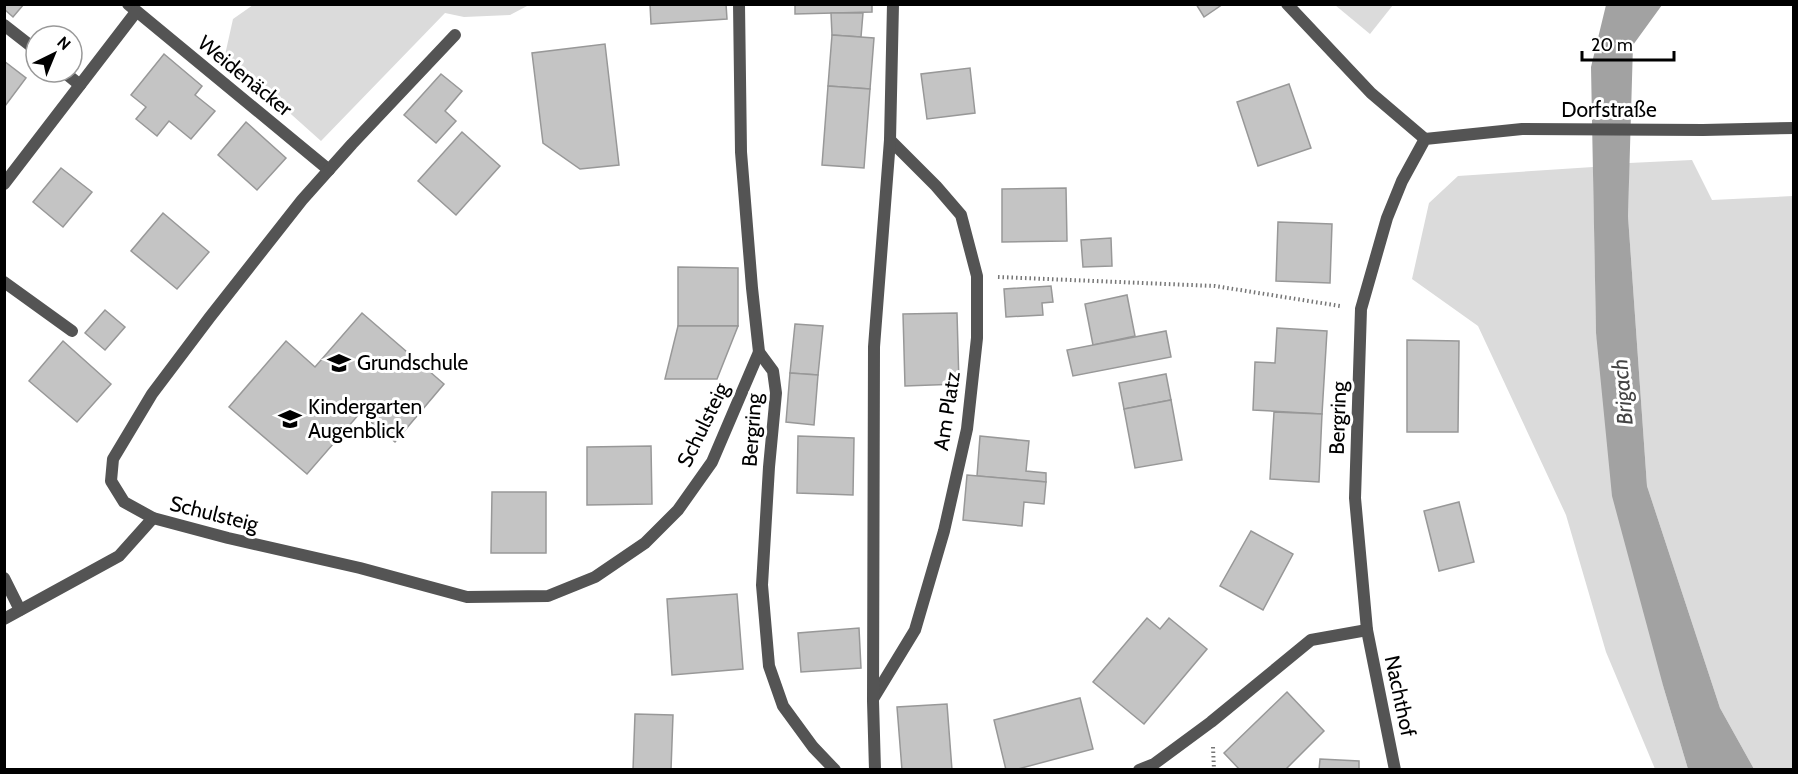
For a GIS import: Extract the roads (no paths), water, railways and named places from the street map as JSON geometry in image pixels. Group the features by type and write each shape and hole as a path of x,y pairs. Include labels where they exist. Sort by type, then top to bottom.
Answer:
{"street":[{"name":"Bergring","path":"739,4 741,152 759,352 773,371 776,393 762,585 769,666 783,706 813,747 835,770"},
{"path":"875,770 873,700 874,346 890,140 893,4"},
{"path":"1287,4 1371,93 1425,139"},
{"name":"Weidenäcker","path":"4,184 80,85 132,8 329,170"},
{"path":"4,26 24,41"},
{"name":"Schulsteig","path":"455,35 302,200 158,386 113,459 111,481 124,502 153,518 228,538 360,568 467,597 548,596 595,577 645,543 678,510 711,462 759,352"},
{"name":"Dorfstraße","path":"1425,139 1522,129 1794,128"},
{"name":"Bergring","path":"1367,630 1355,498 1360,309 1387,218 1402,181 1425,139"},
{"name":"Am Platz","path":"873,700 915,630 944,531 967,429 977,338 976,276 961,215 890,140"},
{"path":"4,282 72,331"},
{"path":"4,618 120,556 153,518"},
{"path":"4,578 20,610"},
{"path":"1139,770 1154,764 1211,722 1311,640 1367,630"},
{"name":"Nachthof","path":"1367,630 1395,770"}],"water":[{"name":"Brigach","path":"1606,5 1662,5 1633,45 1628,216 1647,486 1720,708 1754,769 1688,769 1612,496 1596,333 1591,67"}],"place":[{"name":"Grundschule","path":"339,363"},
{"name":"Kindergarten Augenblick","path":"290,419"}]}
